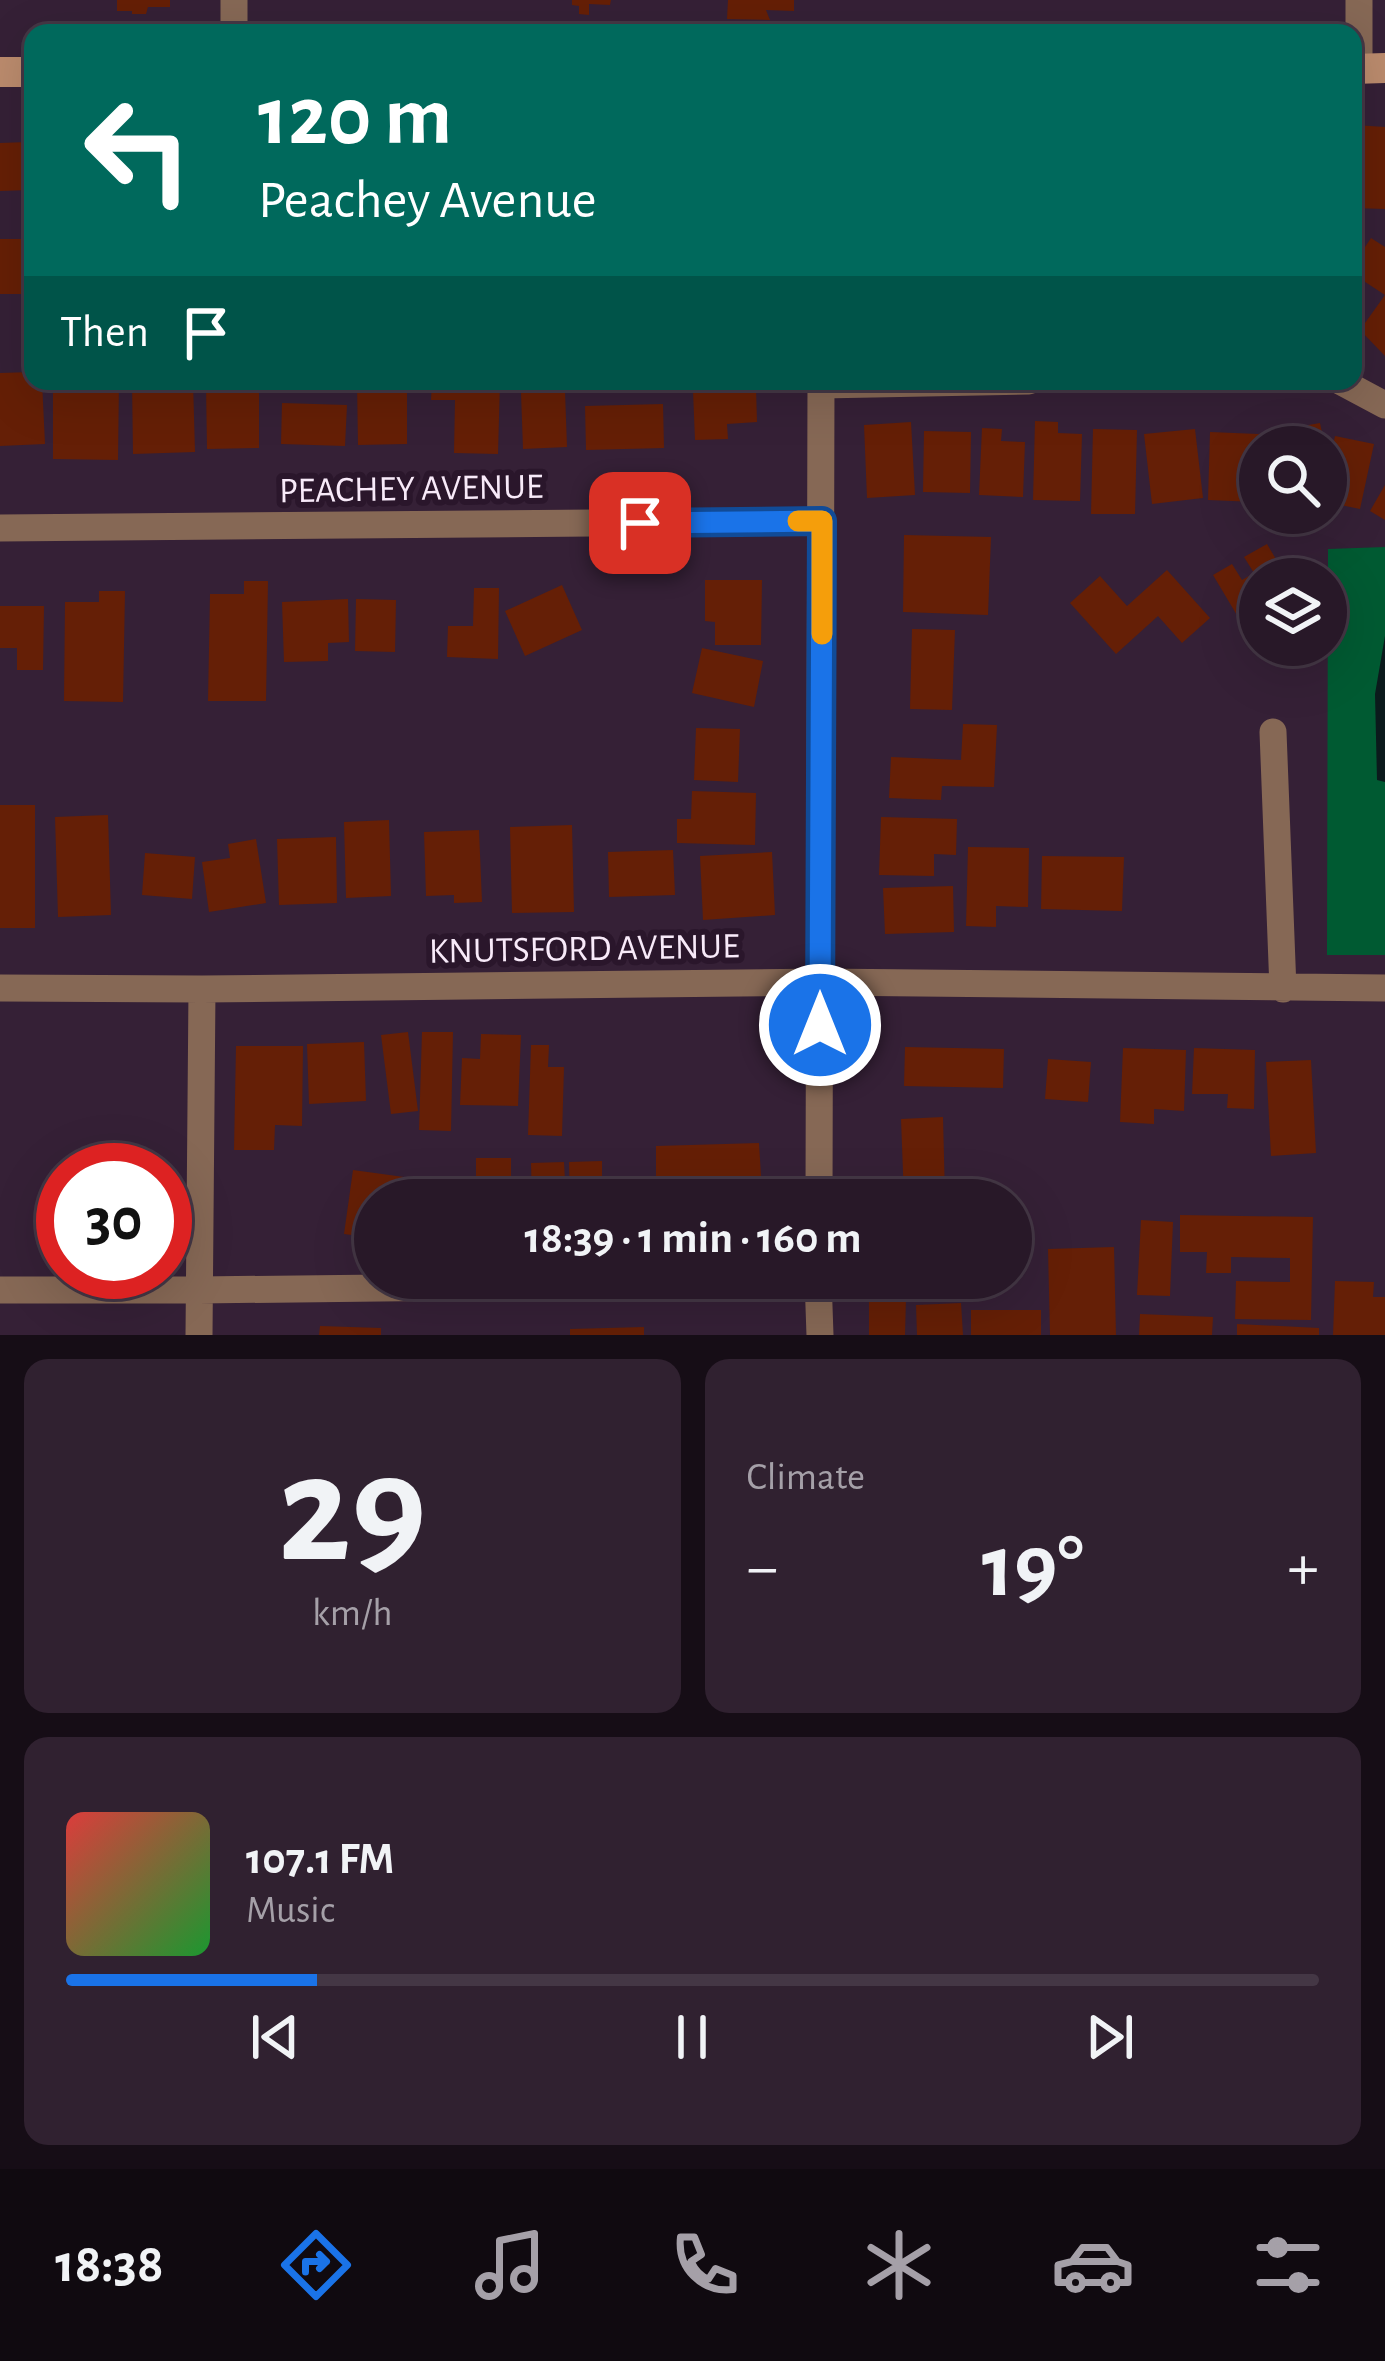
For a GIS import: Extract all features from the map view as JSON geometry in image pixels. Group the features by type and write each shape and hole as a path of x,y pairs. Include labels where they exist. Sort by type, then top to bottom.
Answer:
{"street":[{"path":"1362,30 1366,69"},
{"path":"819,1179 821,390"},
{"path":"1357,390 1385,405"},
{"name":"PEACHEY AVENUE","path":"0,528 822,521"},
{"path":"1273,732 1283,989"},
{"name":"KNUTSFORD AVENUE","path":"0,988 821,982 1385,988"},
{"path":"200,1335 202,989"},
{"path":"0,1290 354,1287"},
{"path":"819,1299 820,1335"}],"green space":[{"path":"1385,547 1385,955 1327,955 1328,666 1347,666 1347,558 1328,558 1328,549"}],"shaded area":[{"path":"1385,636 1385,782 1377,780 1375,694"}],"building":[{"path":"117,0 170,0 170,7 148,7 146,14 132,14 117,11"},
{"path":"572,0 611,0 610,5 589,4 589,15 579,14"},
{"path":"728,0 794,0 794,11 766,10 770,20 727,19"},
{"path":"1362,125 1385,127 1385,209 1362,208"},
{"path":"24,142 24,190 0,191 0,143"},
{"path":"1371,238 1385,247 1385,295 1362,280 1362,252"},
{"path":"0,239 24,239 24,294 0,294"},
{"path":"1385,295 1385,356 1362,327"},
{"path":"24,372 24,390 42,390 45,444 0,446 0,373"},
{"path":"53,390 119,390 118,460 53,459"},
{"path":"132,390 193,390 195,452 133,454"},
{"path":"206,390 259,390 259,448 207,449"},
{"path":"357,390 407,390 407,444 358,445"},
{"path":"432,390 500,390 498,454 454,453 455,400 431,400"},
{"path":"756,390 757,422 727,424 728,439 695,440 693,391"},
{"path":"565,391 567,447 523,449 521,393"},
{"path":"282,403 347,405 345,446 281,444"},
{"path":"663,404 664,448 586,450 585,406"},
{"path":"1035,421 1058,422 1058,433 1082,434 1080,501 1033,500"},
{"path":"911,422 915,495 867,498 864,425"},
{"path":"982,428 1002,429 1001,441 1025,442 1023,497 979,495"},
{"path":"1093,429 1137,430 1135,514 1091,514"},
{"path":"1195,429 1203,498 1152,504 1144,434"},
{"path":"924,431 971,432 970,493 923,492"},
{"path":"1210,432 1239,433 1239,501 1208,500"},
{"path":"1347,438 1374,444 1360,509 1347,506"},
{"path":"1385,485 1385,520 1370,511"},
{"path":"904,535 991,537 988,615 903,612"},
{"path":"1267,544 1275,558 1245,558"},
{"path":"1232,564 1239,575 1239,619 1213,575"},
{"path":"1167,570 1210,618 1182,643 1158,616 1116,654 1070,603 1100,576 1127,606"},
{"path":"705,580 762,580 761,645 715,645 715,622 705,621"},
{"path":"244,581 268,581 266,701 208,701 210,594 244,594"},
{"path":"562,585 582,630 525,656 505,611"},
{"path":"474,588 499,588 498,659 447,657 448,626 473,626"},
{"path":"99,591 125,591 123,702 64,701 65,602 99,602"},
{"path":"348,599 349,642 328,643 328,661 284,662 282,602"},
{"path":"356,599 396,600 395,652 355,651"},
{"path":"0,606 44,606 43,670 17,670 17,648 0,648"},
{"path":"912,629 955,630 952,710 910,709"},
{"path":"702,648 763,661 754,707 692,693"},
{"path":"963,724 997,725 994,787 942,786 941,800 889,798 891,757 961,760"},
{"path":"696,728 740,729 738,782 694,780"},
{"path":"692,791 756,793 755,845 677,843 677,819 691,819"},
{"path":"0,805 35,805 35,928 0,928"},
{"path":"108,815 111,915 58,917 55,817"},
{"path":"881,817 957,819 956,855 934,854 934,876 879,875"},
{"path":"389,820 391,896 346,898 344,822"},
{"path":"572,825 574,912 512,913 510,827"},
{"path":"479,830 482,902 454,903 454,895 426,896 424,832"},
{"path":"336,837 337,903 279,905 277,839"},
{"path":"256,839 266,903 209,912 202,862 230,858 228,844"},
{"path":"968,847 1029,848 1028,907 996,906 996,927 966,926"},
{"path":"673,850 675,895 609,897 608,852"},
{"path":"772,852 775,915 703,920 700,856"},
{"path":"145,853 195,857 192,899 142,895"},
{"path":"1042,856 1124,857 1122,911 1041,909"},
{"path":"953,886 954,932 885,934 883,888"},
{"path":"408,1032 418,1111 391,1114 381,1035"},
{"path":"422,1032 453,1032 451,1131 419,1130"},
{"path":"481,1034 521,1035 518,1106 460,1105 462,1058 480,1059"},
{"path":"364,1042 366,1101 309,1104 307,1044"},
{"path":"531,1045 549,1045 548,1067 564,1067 562,1136 528,1135"},
{"path":"236,1046 303,1046 302,1126 275,1125 274,1150 234,1150"},
{"path":"905,1047 1004,1049 1003,1088 904,1086"},
{"path":"1123,1048 1186,1050 1184,1111 1154,1109 1154,1124 1120,1122"},
{"path":"1194,1048 1255,1050 1254,1109 1227,1108 1228,1094 1192,1094"},
{"path":"1048,1059 1091,1062 1088,1102 1045,1099"},
{"path":"1311,1060 1316,1153 1271,1156 1266,1062"},
{"path":"943,1117 945,1179 903,1179 901,1119"},
{"path":"759,1143 761,1176 656,1179 656,1146"},
{"path":"476,1158 511,1158 511,1177 526,1179 445,1179 476,1177"},
{"path":"602,1161 602,1179 569,1179 569,1162"},
{"path":"564,1162 565,1179 531,1179 531,1163"},
{"path":"353,1170 404,1177 354,1179 354,1235 344,1234"},
{"path":"1180,1215 1313,1217 1311,1320 1235,1319 1236,1281 1290,1282 1290,1258 1231,1257 1231,1273 1206,1273 1207,1252 1180,1252"},
{"path":"1141,1220 1173,1222 1170,1296 1137,1295"},
{"path":"1114,1247 1116,1335 1050,1335 1048,1249"},
{"path":"1335,1281 1374,1282 1373,1297 1385,1297 1385,1335 1333,1335"},
{"path":"869,1299 906,1299 905,1335 869,1335"},
{"path":"961,1303 963,1335 917,1335 916,1305"},
{"path":"971,1310 1041,1310 1041,1335 971,1335"},
{"path":"1140,1314 1213,1317 1212,1335 1139,1335"},
{"path":"1237,1324 1319,1328 1319,1335 1237,1335"},
{"path":"320,1326 381,1328 381,1335 319,1335"},
{"path":"644,1327 644,1335 570,1335 570,1329"}],"slow traffic":[{"path":"798,521 822,521 822,634"}],"route":[{"path":"640,523 822,521 820,1025"}]}
